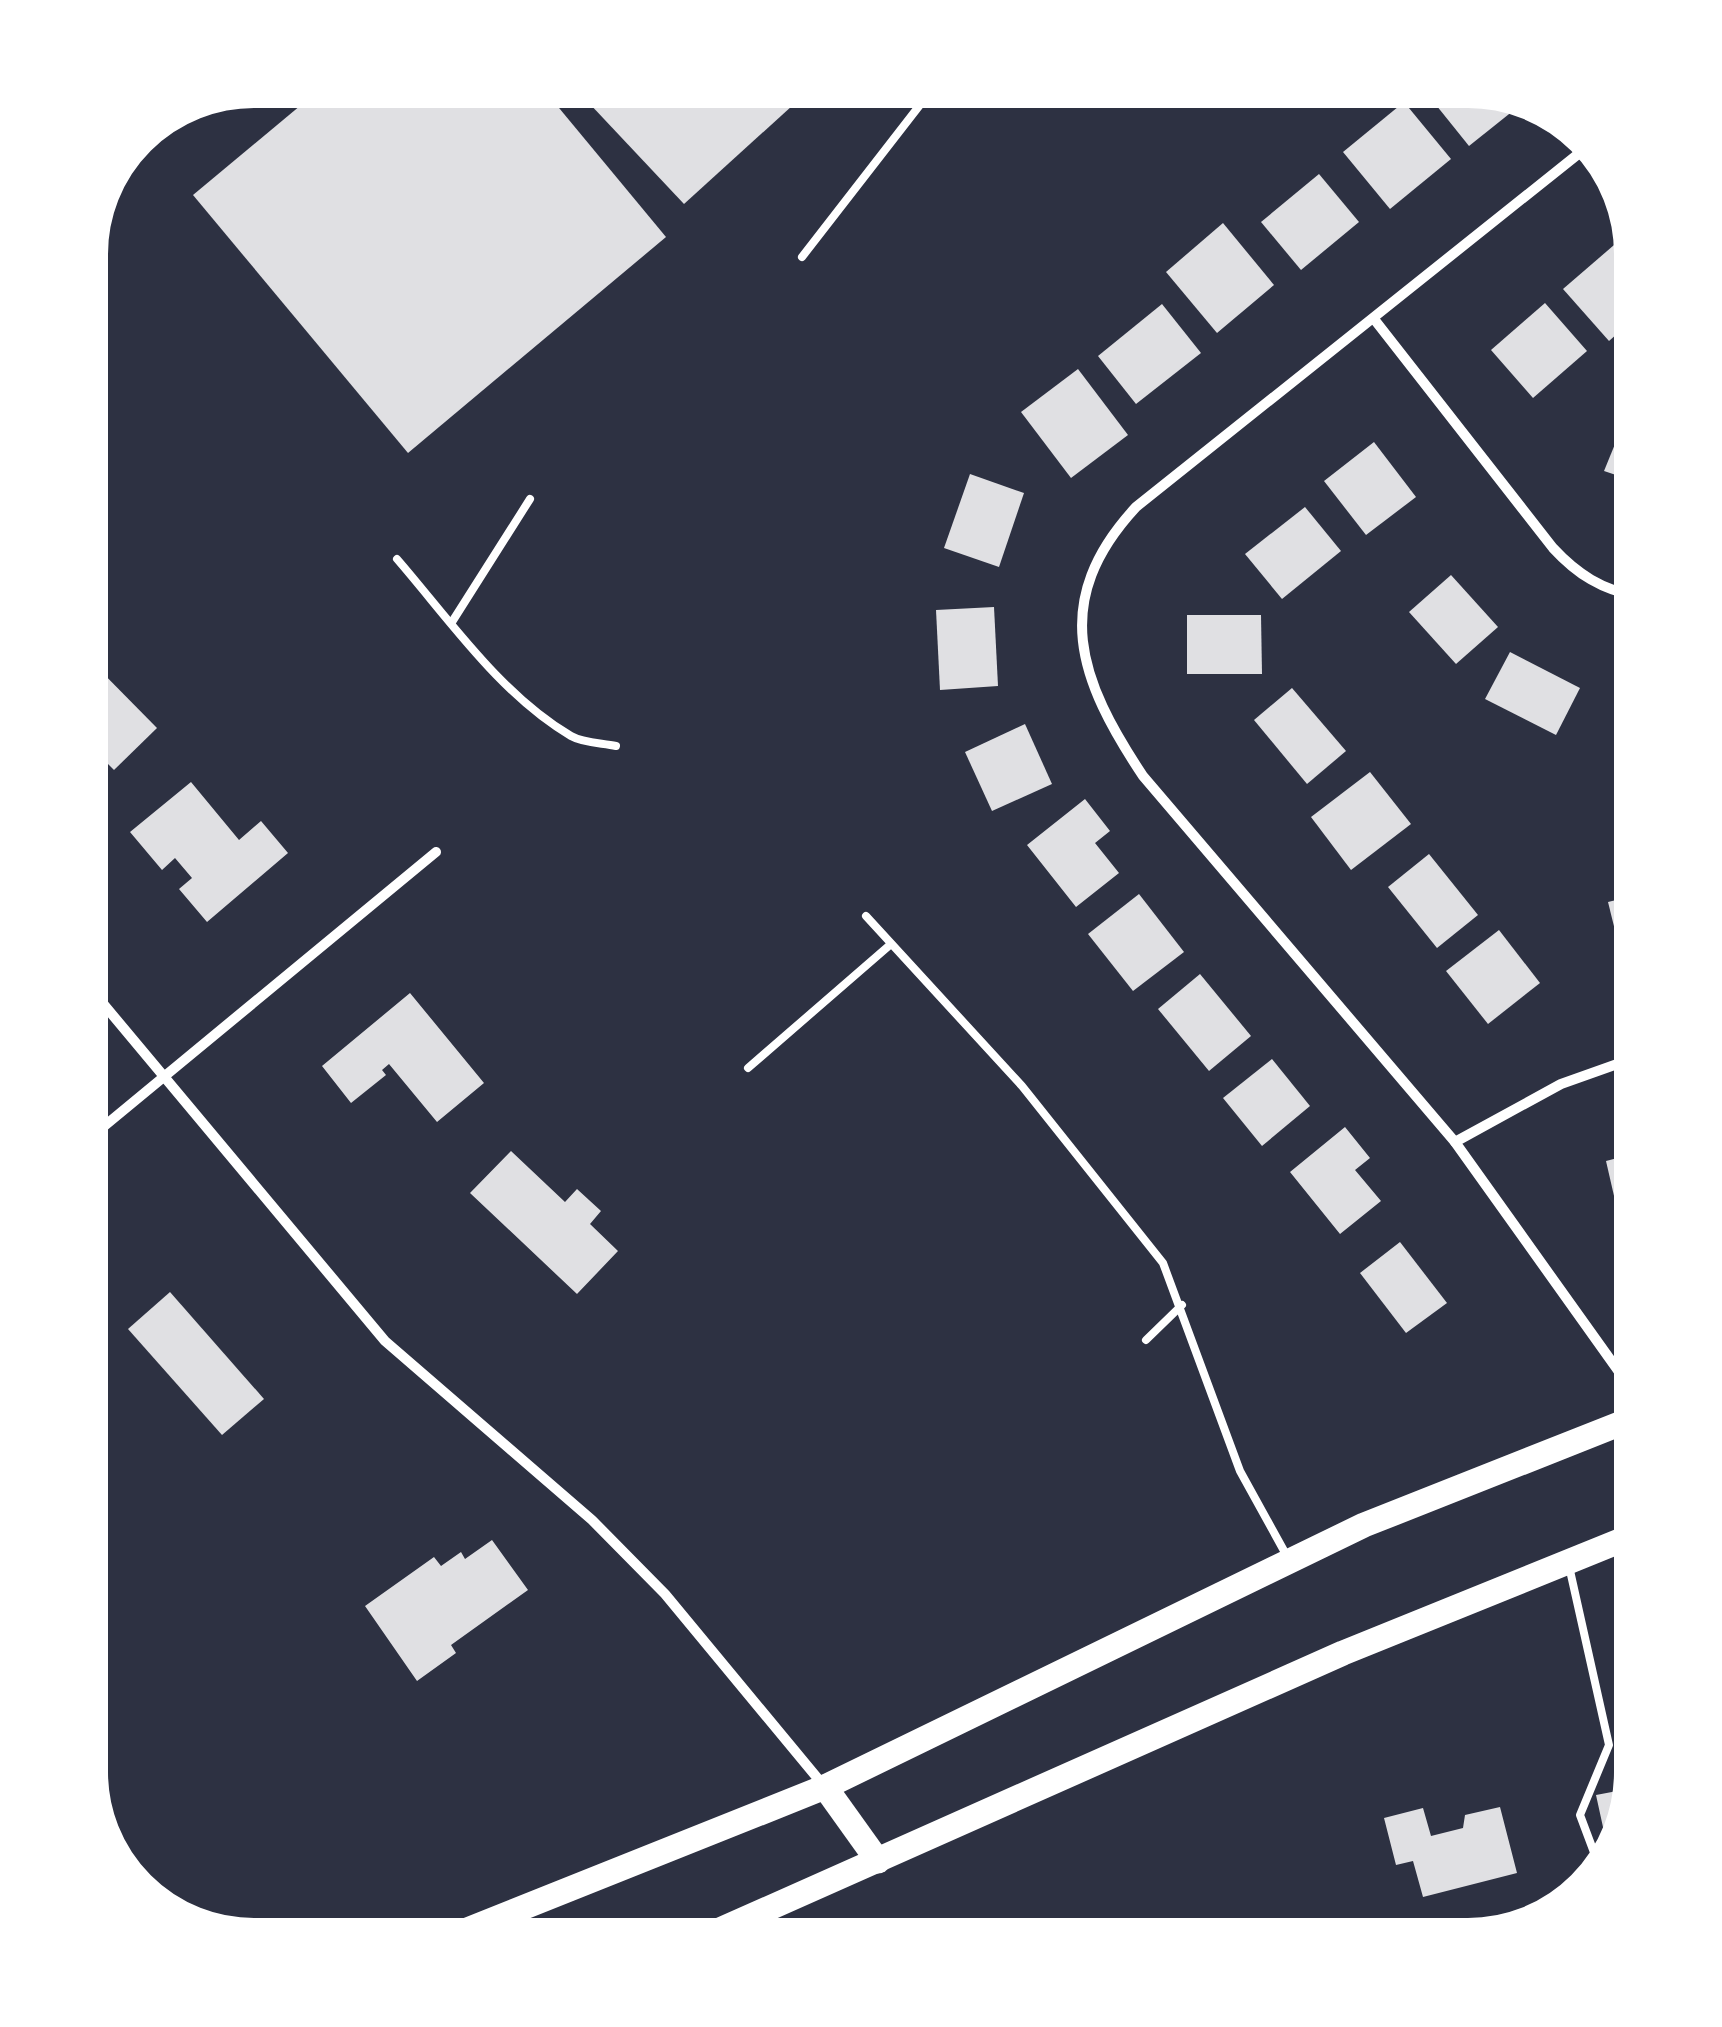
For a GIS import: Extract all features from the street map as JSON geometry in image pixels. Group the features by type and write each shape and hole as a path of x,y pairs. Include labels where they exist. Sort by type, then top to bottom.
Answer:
{"main road":[{"path":"482,1924 825,1786 1364,1525 1620,1425"},
{"path":"735,1924 1343,1652 1620,1541"},
{"path":"825,1786 878,1861"}],"street":[{"path":"1580,153 1200,451 1136,506 1109,536 1078,625 1092,688 1106,720 1143,776 1456,1142 1620,1373"},
{"path":"1374,318 1553,548 1574,570 1620,593"},
{"path":"103,1127 436,852"},
{"path":"103,1004 385,1342 592,1520 653,1582 825,1786"},
{"path":"1456,1142 1562,1084 1620,1064"}],"lane":[{"path":"802,257 922,103"},
{"path":"452,622 530,499"},
{"path":"397,559 505,682 541,714 574,738 616,746"},
{"path":"866,916 1022,1086 1163,1262 1240,1471 1290,1562"},
{"path":"748,1068 892,944"},
{"path":"1146,1340 1182,1305"},
{"path":"1568,1562 1609,1745 1580,1815 1595,1854"}],"building":[{"path":"303,103 555,103 666,237 408,453 193,195"},
{"path":"589,103 795,103 684,204"},
{"path":"1405,103 1451,159 1390,209 1343,152"},
{"path":"1434,103 1478,103 1514,110 1469,146"},
{"path":"1319,174 1359,222 1301,270 1261,222"},
{"path":"1223,223 1274,285 1217,333 1166,272"},
{"path":"1619,241 1620,331 1609,341 1563,289"},
{"path":"1545,303 1587,351 1533,398 1491,350"},
{"path":"1162,304 1201,353 1136,404 1098,356"},
{"path":"1078,369 1128,435 1071,478 1021,412"},
{"path":"1620,432 1620,476 1604,471"},
{"path":"1374,442 1416,497 1366,535 1324,481"},
{"path":"970,474 1024,493 999,567 944,548"},
{"path":"1305,507 1341,551 1282,599 1245,554"},
{"path":"1451,575 1498,627 1456,664 1409,612"},
{"path":"994,607 998,686 940,690 936,610"},
{"path":"1187,615 1261,615 1262,674 1187,674"},
{"path":"1510,652 1580,688 1556,735 1485,699"},
{"path":"103,673 157,728 114,770 103,759"},
{"path":"1292,688 1346,751 1307,784 1254,720"},
{"path":"1025,724 1052,784 992,811 965,752"},
{"path":"1370,772 1411,824 1351,870 1311,817"},
{"path":"191,782 239,840 261,821 288,853 207,922 179,889 192,878 175,858 162,870 130,832"},
{"path":"1085,799 1110,831 1095,843 1119,873 1076,907 1027,845"},
{"path":"1429,854 1478,915 1437,948 1388,887"},
{"path":"1139,894 1184,952 1133,991 1088,934"},
{"path":"1620,899 1620,951 1608,902"},
{"path":"1499,930 1540,983 1488,1024 1446,971"},
{"path":"1200,974 1251,1036 1209,1071 1158,1009"},
{"path":"410,993 484,1083 437,1122 389,1064 382,1070 386,1075 351,1103 322,1066"},
{"path":"1272,1059 1310,1106 1262,1146 1223,1098"},
{"path":"1345,1127 1370,1158 1355,1170 1381,1201 1340,1234 1290,1172"},
{"path":"511,1151 565,1202 577,1189 601,1211 590,1224 618,1251 577,1294 470,1193"},
{"path":"1620,1157 1620,1222 1606,1161"},
{"path":"1400,1242 1447,1303 1406,1333 1360,1273"},
{"path":"170,1292 264,1399 222,1435 128,1329"},
{"path":"492,1540 528,1590 451,1645 456,1653 417,1681 365,1606 434,1557 441,1566 461,1552 465,1559"},
{"path":"1618,1791 1605,1837 1596,1795"},
{"path":"1500,1807 1517,1873 1423,1897 1413,1861 1396,1865 1384,1818 1423,1808 1431,1836 1463,1828 1465,1815"}]}
